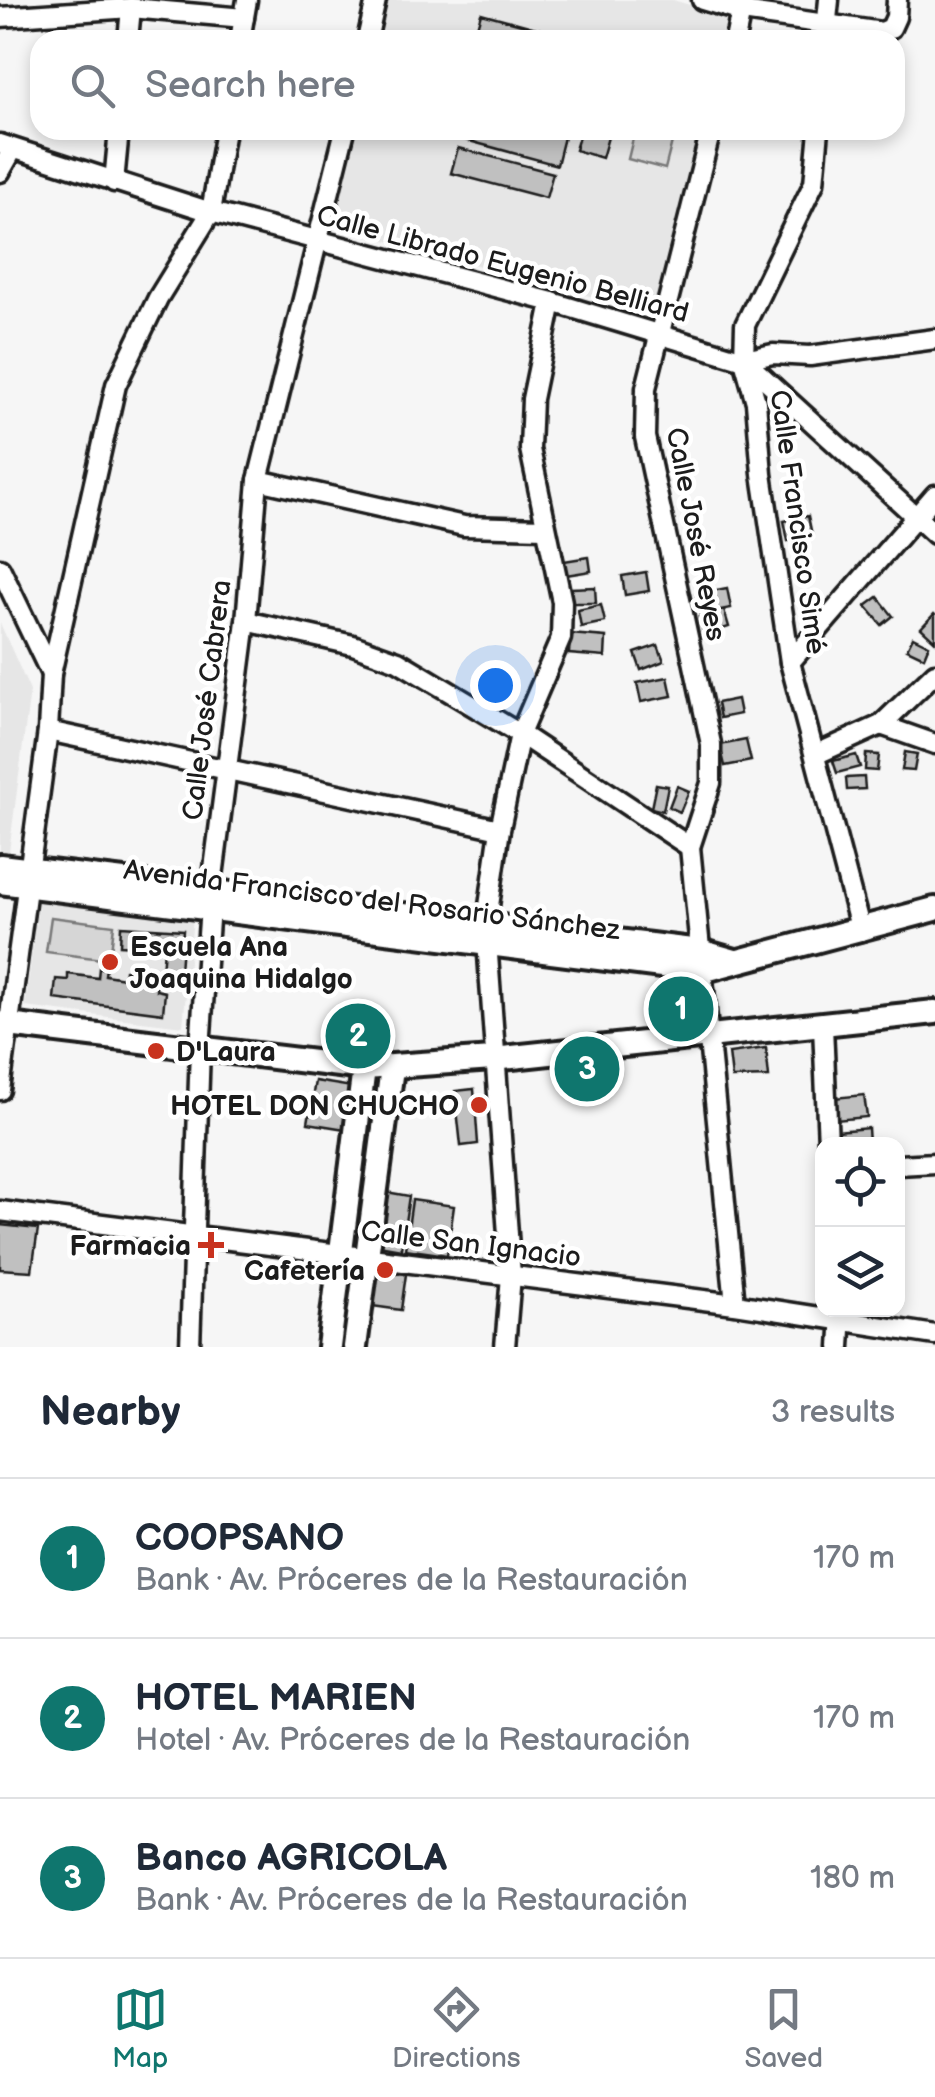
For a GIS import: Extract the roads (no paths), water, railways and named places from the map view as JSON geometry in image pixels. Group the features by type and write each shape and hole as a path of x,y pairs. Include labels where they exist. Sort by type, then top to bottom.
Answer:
{"main road":[{"name":"Avenida Francisco del Rosario Sánchez","path":"0,866 28,878"},
{"name":"Avenida Francisco del Rosario Sánchez","path":"0,882 28,878 701,961 735,961 935,910"},
{"path":"4,1025 364,1068 392,1068 935,1012"},
{"path":"329,1347 364,1068"},
{"path":"355,1347 392,1068"}],"street":[{"path":"368,30 376,0"},
{"path":"702,0 743,6 817,30"},
{"path":"826,30 829,0"},
{"path":"886,30 896,17 897,0"},
{"path":"0,17 131,8 245,9"},
{"path":"129,30 131,8"},
{"path":"114,182 118,140"},
{"path":"0,1090 4,1025 48,731 51,674 116,385 158,298 212,212 223,140"},
{"name":"Calle José Cabrera","path":"190,1347 200,1048 210,900 246,620 258,480 343,140"},
{"name":"Calle José Reyes","path":"708,140 658,331 646,388 645,437 711,744 710,783 690,847 735,1304"},
{"name":"Calle Francisco Simé","path":"818,140 814,183 744,326 744,360 756,402 762,474 790,662 861,931"},
{"path":"0,172 7,146"},
{"name":"Calle Librado Eugenio Belliard","path":"7,146 212,212 658,331 744,360 935,534"},
{"path":"504,1347 511,1276 486,936 500,830 520,734 561,638 562,602 530,449 531,416 552,302"},
{"path":"744,360 773,354 810,356 935,339"},
{"path":"258,480 464,526 544,528"},
{"path":"790,662 935,495"},
{"path":"0,568 51,674"},
{"path":"246,620 353,645 398,661 520,734 690,847"},
{"path":"817,754 881,725 935,673"},
{"path":"881,725 935,744"},
{"path":"48,731 500,830"},
{"path":"823,1026 828,1137"},
{"path":"905,1164 935,1162"},
{"name":"Calle San Ignacio","path":"0,1211 815,1312"},
{"path":"840,1347 842,1317"},
{"name":"Calle San Ignacio","path":"851,1317 935,1335"}],"place":[{"name":"Escuela Ana Joaquina Hidalgo","path":"110,962"},
{"name":"COOPSANO","path":"681,1009"},
{"name":"HOTEL MARIEN","path":"358,1036"},
{"name":"D'Laura","path":"156,1051"},
{"name":"Banco AGRICOLA","path":"587,1069"},
{"name":"HOTEL DON CHUCHO","path":"479,1105"},
{"name":"Farmacia","path":"211,1245"},
{"name":"Cafetería","path":"385,1270"}]}
